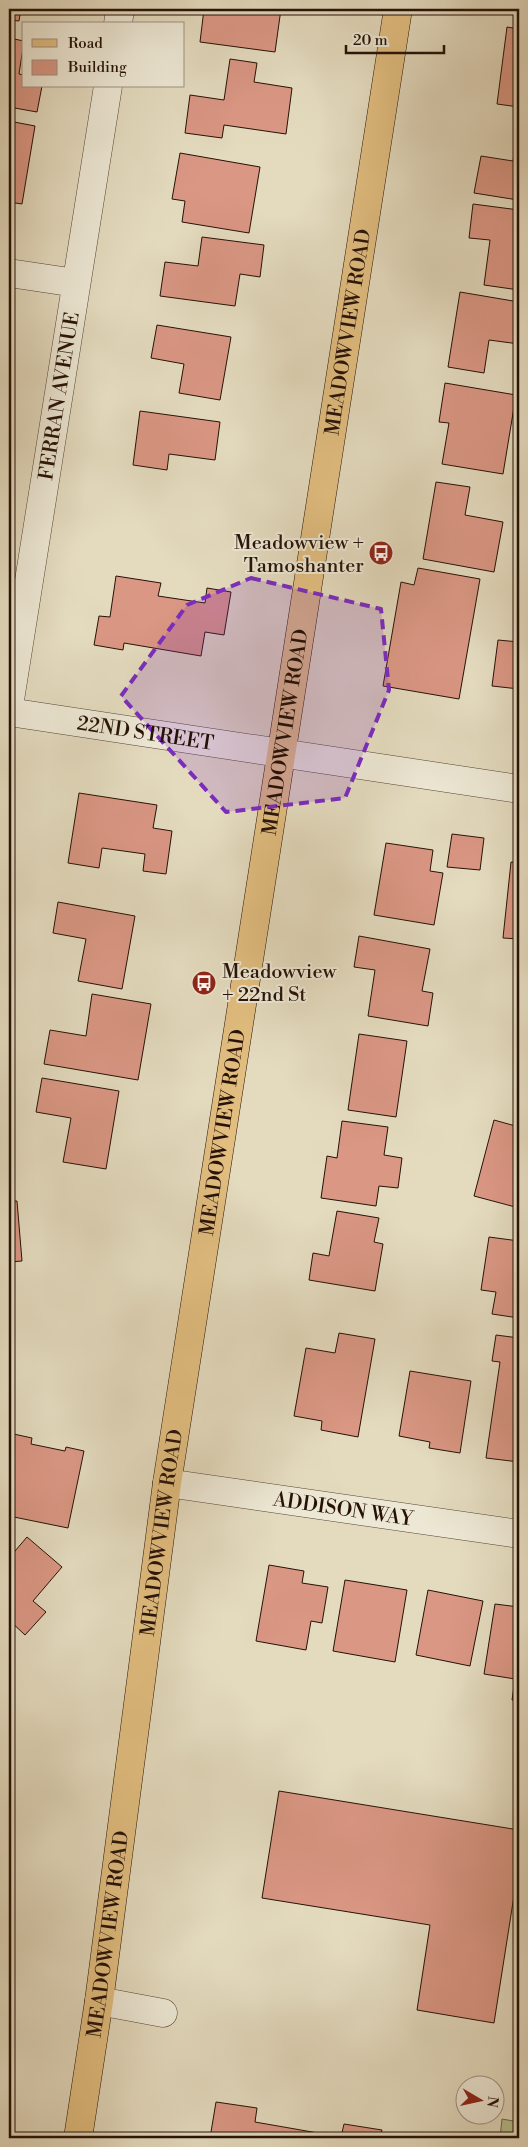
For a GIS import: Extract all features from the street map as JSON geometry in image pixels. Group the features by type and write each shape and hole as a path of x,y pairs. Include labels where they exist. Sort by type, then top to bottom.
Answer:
{"main road":[{"name":"MEADOWVIEW ROAD","path":"78,2138 99,2001 167,1483 398,9"}],"street":[{"path":"118,22 120,9"},
{"name":"FERRAN AVENUE","path":"9,706 108,88"},
{"path":"9,273 76,283"},
{"name":"22ND STREET","path":"9,712 519,789"},
{"name":"ADDISON WAY","path":"167,1483 519,1534"},
{"path":"99,2001 163,2013"}],"highlighted area":[{"path":"251,578 381,609 389,690 345,798 226,812 121,696 187,605"}],"green space":[{"path":"506,2120 519,2122 519,2138 500,2138 501,2124 506,2124"}],"building":[{"path":"9,9 21,9 19,21 9,20"},
{"path":"204,9 232,13 233,9 281,9 275,52 200,42"},
{"path":"281,9 298,9 297,11"},
{"path":"507,27 519,29 519,107 497,104"},
{"path":"9,38 22,41 19,74 22,75 22,88 42,88 37,112 9,107"},
{"path":"230,59 257,63 254,82 292,88 286,134 224,125 222,138 185,133 190,95 224,100"},
{"path":"9,121 35,126 22,204 9,202"},
{"path":"519,123 518,200 474,193 481,156 513,161"},
{"path":"180,153 260,167 249,233 182,222 185,201 172,199"},
{"path":"473,204 519,210 519,290 484,285 490,240 469,238"},
{"path":"202,237 264,245 260,277 240,274 235,306 160,296 165,262 198,266"},
{"path":"460,292 519,302 519,344 489,340 484,373 448,367"},
{"path":"157,325 231,337 220,400 179,393 184,364 151,358"},
{"path":"9,339 12,339 9,356"},
{"path":"445,383 516,395 503,474 442,464 449,423 439,422"},
{"path":"140,411 220,422 215,460 169,454 167,470 133,465"},
{"path":"436,482 470,487 465,515 503,522 494,572 423,559"},
{"path":"418,568 480,579 459,699 383,686 401,582 414,585"},
{"path":"116,576 161,583 158,596 205,603 207,588 231,592 224,635 205,632 201,656 124,643 123,650 94,645 99,616 110,617"},
{"path":"498,640 519,642 519,689 492,686"},
{"path":"79,793 157,805 153,828 172,831 166,874 143,871 145,854 102,848 99,868 68,863"},
{"path":"452,834 484,838 480,870 447,867"},
{"path":"386,843 433,850 430,871 443,873 434,925 374,915"},
{"path":"511,862 519,863 519,939 503,938"},
{"path":"58,902 135,916 122,989 78,981 86,939 53,933"},
{"path":"359,936 430,949 422,991 433,993 428,1026 368,1016 375,970 354,967"},
{"path":"92,994 151,1004 138,1080 44,1064 50,1030 86,1036"},
{"path":"359,1034 407,1041 396,1117 348,1110"},
{"path":"42,1078 119,1091 106,1169 63,1162 71,1118 36,1112"},
{"path":"494,1120 519,1127 519,1208 474,1196"},
{"path":"342,1121 388,1127 384,1155 402,1158 398,1188 379,1186 376,1206 321,1198 327,1156 337,1158"},
{"path":"9,1201 17,1201 22,1261 9,1262"},
{"path":"337,1211 379,1218 374,1242 383,1244 375,1291 309,1280 313,1253 329,1256"},
{"path":"489,1237 519,1241 519,1318 492,1314 496,1292 481,1290"},
{"path":"339,1333 375,1339 358,1437 321,1430 322,1421 294,1416 306,1348 335,1353"},
{"path":"496,1335 519,1338 519,1462 486,1458 500,1362 492,1361"},
{"path":"410,1371 471,1381 460,1453 429,1448 430,1442 399,1436"},
{"path":"9,1433 32,1438 31,1444 65,1451 66,1447 84,1451 68,1528 9,1516 9,1501 14,1476 9,1475"},
{"path":"27,1537 62,1567 33,1601 46,1612 25,1635 9,1620 9,1558"},
{"path":"269,1565 304,1571 302,1583 328,1587 322,1623 311,1621 306,1650 256,1641"},
{"path":"345,1580 407,1590 395,1662 333,1651"},
{"path":"428,1590 483,1601 470,1666 416,1655"},
{"path":"495,1604 519,1607 519,1701 512,1700 515,1679 484,1674"},
{"path":"279,1791 519,1830 519,1864 494,2023 417,2010 430,1925 262,1898"},
{"path":"216,2102 257,2108 255,2122 341,2137 344,2124 382,2130 380,2138 210,2138"}],"place":[{"name":"Meadowview + Tamoshanter","path":"381,553"},
{"name":"Meadowview + 22nd St","path":"204,983"}]}
